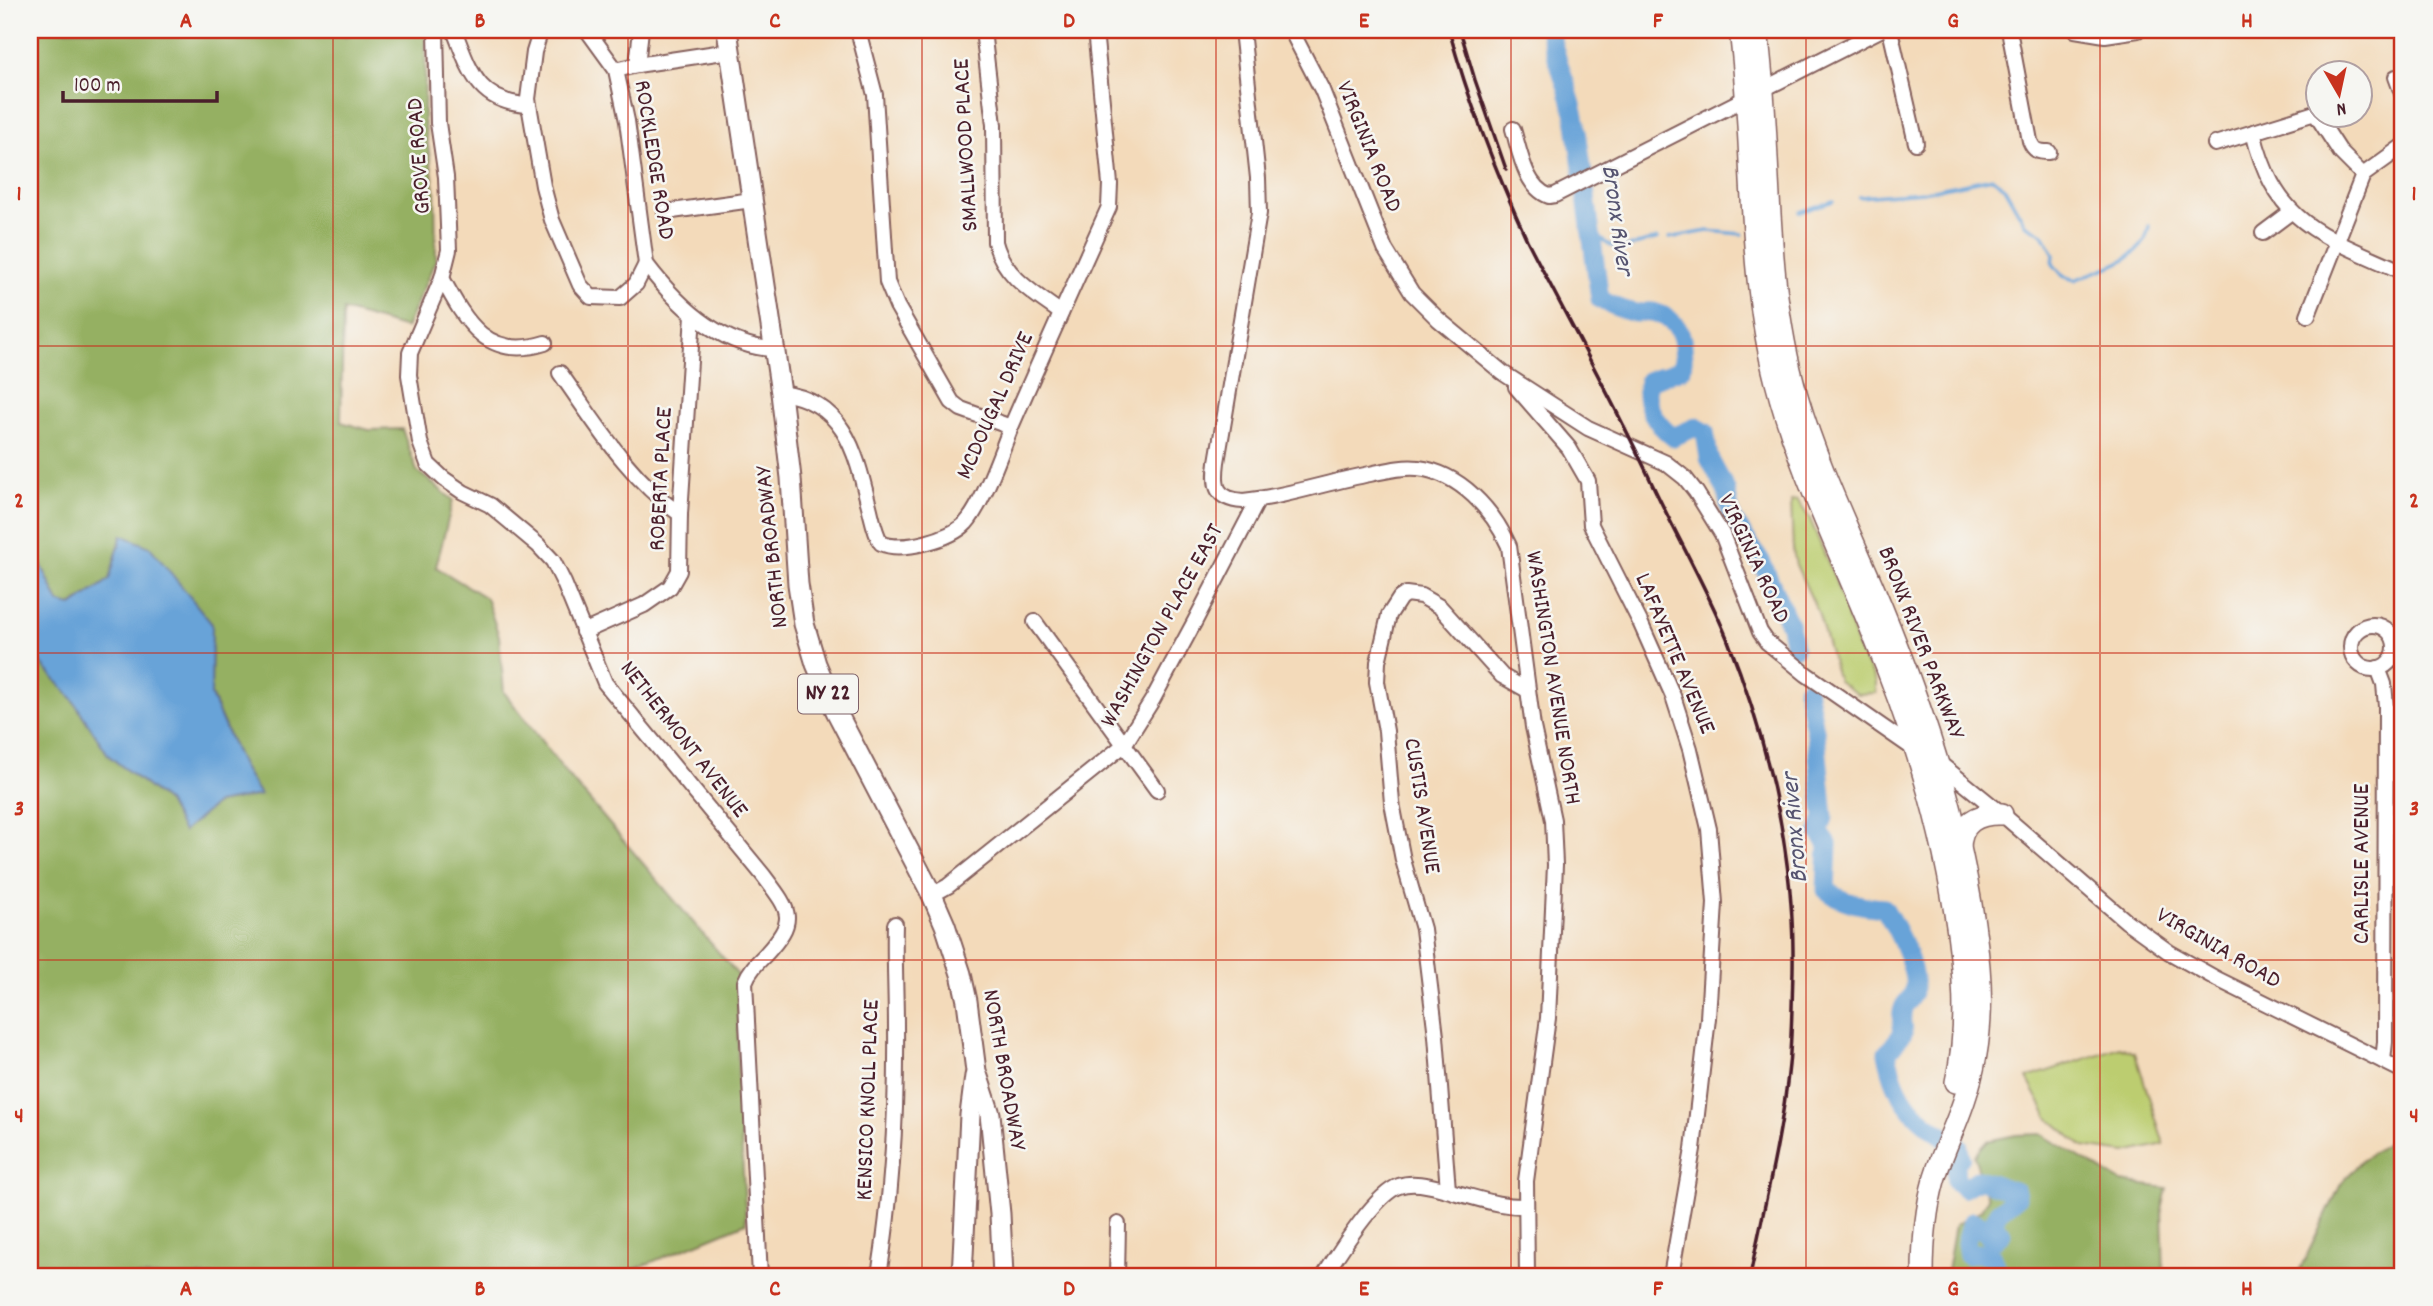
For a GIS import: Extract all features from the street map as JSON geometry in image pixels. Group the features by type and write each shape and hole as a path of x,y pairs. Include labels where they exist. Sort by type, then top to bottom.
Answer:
{"highway":[{"name":"BRONX RIVER PARKWAY","path":"1740,30 1755,93 1775,285 1783,340 1792,377 1815,449 1905,667 1936,761 1960,851 1974,922 1980,1007 1974,1064 1915,1210 1910,1276"},
{"name":"BRONX RIVER PARKWAY","path":"1757,30 1755,93 1759,291 1764,329 1776,384 1793,439 1886,666 1916,751 1947,869 1961,962 1963,1037 1951,1118"},
{"path":"1960,851 1962,834 1970,821 1979,816 2002,814"},
{"name":"BRONX RIVER PARKWAY","path":"1923,1276 1926,1216 1938,1151"}],"main road":[{"name":"NORTH BROADWAY","path":"727,30 781,393 791,478 798,584 809,642 836,712 946,925 961,974 976,1072 990,1114 1003,1276"},
{"name":"NY 22","path":"962,1276 970,1115 976,1072"}],"street":[{"name":"GROVE ROAD","path":"436,30 438,123 449,218 449,250 442,278"},
{"path":"453,30 466,64 487,92 508,104 529,105"},
{"path":"541,30 534,52 529,105 542,186 552,220 580,285 591,298 620,298 636,284 646,264 693,315 735,342 750,347 773,349"},
{"name":"ROCKLEDGE ROAD","path":"587,30 626,68 627,121 646,264"},
{"path":"626,68 641,30"},
{"path":"858,30 875,94 887,282 897,306 952,402 961,409 1011,427"},
{"name":"SMALLWOOD PLACE","path":"983,30 994,125 995,242 999,256 1010,274 1061,313"},
{"name":"MCDOUGAL DRIVE","path":"781,393 800,395 818,405 843,428 858,460 876,532 885,545 917,545 954,533 962,527 973,513 1109,207 1110,184 1095,30"},
{"name":"WASHINGTON AVENUE NORTH","path":"1242,30 1258,178 1259,214 1215,477 1217,488 1226,498 1258,500 1343,479 1409,468 1429,471 1454,482 1487,509 1498,522 1509,546 1527,690 1553,820 1555,864 1548,1018 1541,1080 1529,1146 1527,1276"},
{"name":"VIRGINIA ROAD","path":"1291,30 1322,90 1375,227 1395,267 1412,293 1438,319 1503,373 1588,428 1666,463 1685,478 1721,534 1763,638 1806,674 1916,751 1936,761 2126,921 2169,952 2217,979 2403,1071"},
{"path":"1513,129 1527,174 1541,193 1555,195 1880,30"},
{"path":"1890,30 1916,143"},
{"path":"2009,30 2030,141 2038,152 2049,152"},
{"path":"2075,30 2105,35 2132,31"},
{"path":"626,68 730,51"},
{"path":"2396,77 2403,96"},
{"path":"2215,144 2315,113 2341,153 2363,176"},
{"path":"2253,132 2267,176 2291,212 2312,229 2336,242 2403,272"},
{"path":"2308,315 2363,176 2403,146"},
{"path":"665,212 752,200"},
{"path":"2263,233 2291,212"},
{"path":"442,278 472,327 489,340 522,349 545,343"},
{"name":"NETHERMONT AVENUE","path":"442,278 410,353 410,374 420,442 428,464 444,480 490,505 538,545 552,561 564,583 604,683 763,875 786,908 788,921 782,936 748,974 745,982 760,1276"},
{"name":"ROBERTA PLACE","path":"583,632 644,605 670,587 679,571 680,514 693,315"},
{"path":"560,373 644,483 680,514"},
{"name":"LAFAYETTE AVENUE","path":"1503,373 1569,448 1588,481 1591,525 1640,622 1673,696 1690,749 1709,829 1715,903 1708,1018 1693,1149 1671,1276"},
{"name":"WASHINGTON PLACE EAST","path":"932,895 947,887 1124,745 1183,643 1258,500"},
{"name":"CUSTIS AVENUE","path":"1448,1190 1423,929 1402,860 1377,682 1381,643 1389,615 1400,598 1406,594 1421,596 1440,607 1502,676 1527,690"},
{"path":"1035,622 1157,790"},
{"name":"CARLISLE AVENUE","path":"2378,668 2384,684 2386,719 2385,1028 2382,1061"},
{"name":"KENSICO KNOLL PLACE","path":"879,1276 888,1213 894,1131 895,924"},
{"path":"1324,1276 1355,1230 1389,1192 1398,1186 1414,1185 1448,1190 1510,1207 1526,1206"},
{"path":"1117,1276 1118,1224"}],"green space":[{"path":"30,30 337,30 345,37 360,30 426,30 424,120 435,189 436,259 406,328 343,310 341,422 369,430 402,429 417,471 453,500 436,567 486,598 499,636 504,692 566,773 738,975 738,1085 746,1223 618,1276 30,1276 30,651 71,697 109,756 167,802 183,831 217,803 260,795 242,766 211,695 212,624 122,535 109,580 71,606 59,603 39,560 30,485"},
{"path":"1797,500 1810,519 1834,577 1860,654 1876,681 1876,693 1857,694 1838,681 1818,612 1796,565 1791,501"},
{"path":"2120,1047 2135,1053 2164,1144 2126,1153 2083,1147 2048,1117 2027,1078"},
{"path":"2403,1133 2403,1276 2297,1276 2341,1184 2363,1159"},
{"path":"2041,1134 2121,1182 2167,1188 2162,1210 2164,1276 1949,1276 1947,1271 1955,1225 1981,1210 1988,1198 1974,1156 1987,1141 2016,1135"}],"water":[{"path":"30,485 39,560 59,603 72,606 109,580 122,535 150,547 212,624 211,696 242,766 260,795 217,803 183,832 167,802 109,756 71,697 30,651"}],"waterway":[{"name":"Bronx River","path":"1549,30 1575,116 1600,299 1631,312 1653,312 1663,316 1671,321 1680,334 1682,369 1648,381 1649,405 1661,426 1673,437 1696,427 1705,432 1709,458 1726,490 1732,518 1761,561 1790,626 1794,648"},
{"path":"1859,197 1923,192 1993,178 2004,187 2025,224 2043,234 2054,254 2053,264 2063,276 2075,280 2130,256 2144,242 2149,226"},
{"path":"1800,212 1833,201"},
{"path":"1669,238 1708,231 1742,234"},
{"path":"1591,234 1617,247 1629,247 1657,239"},
{"name":"Bronx River","path":"1807,689 1816,735 1824,817 1819,832 1828,844 1826,890 1846,901 1884,908 1910,961 1914,983 1912,994 1902,1012 1903,1033 1887,1053 1891,1071 1903,1098 1931,1128 1959,1147 1961,1157 1955,1164 1956,1182 1964,1188 1979,1179 2016,1192 2017,1197 1998,1212 1993,1224 2002,1234 1993,1242 1979,1224 1972,1221 1966,1243 1968,1255 1978,1253 1992,1257 2000,1276"}],"railway":[{"path":"1449,30 1474,110 1515,214 1718,617 1742,678 1767,760 1777,802 1789,886 1792,1018 1782,1118 1750,1276"},
{"path":"1460,30 1506,169"}]}
